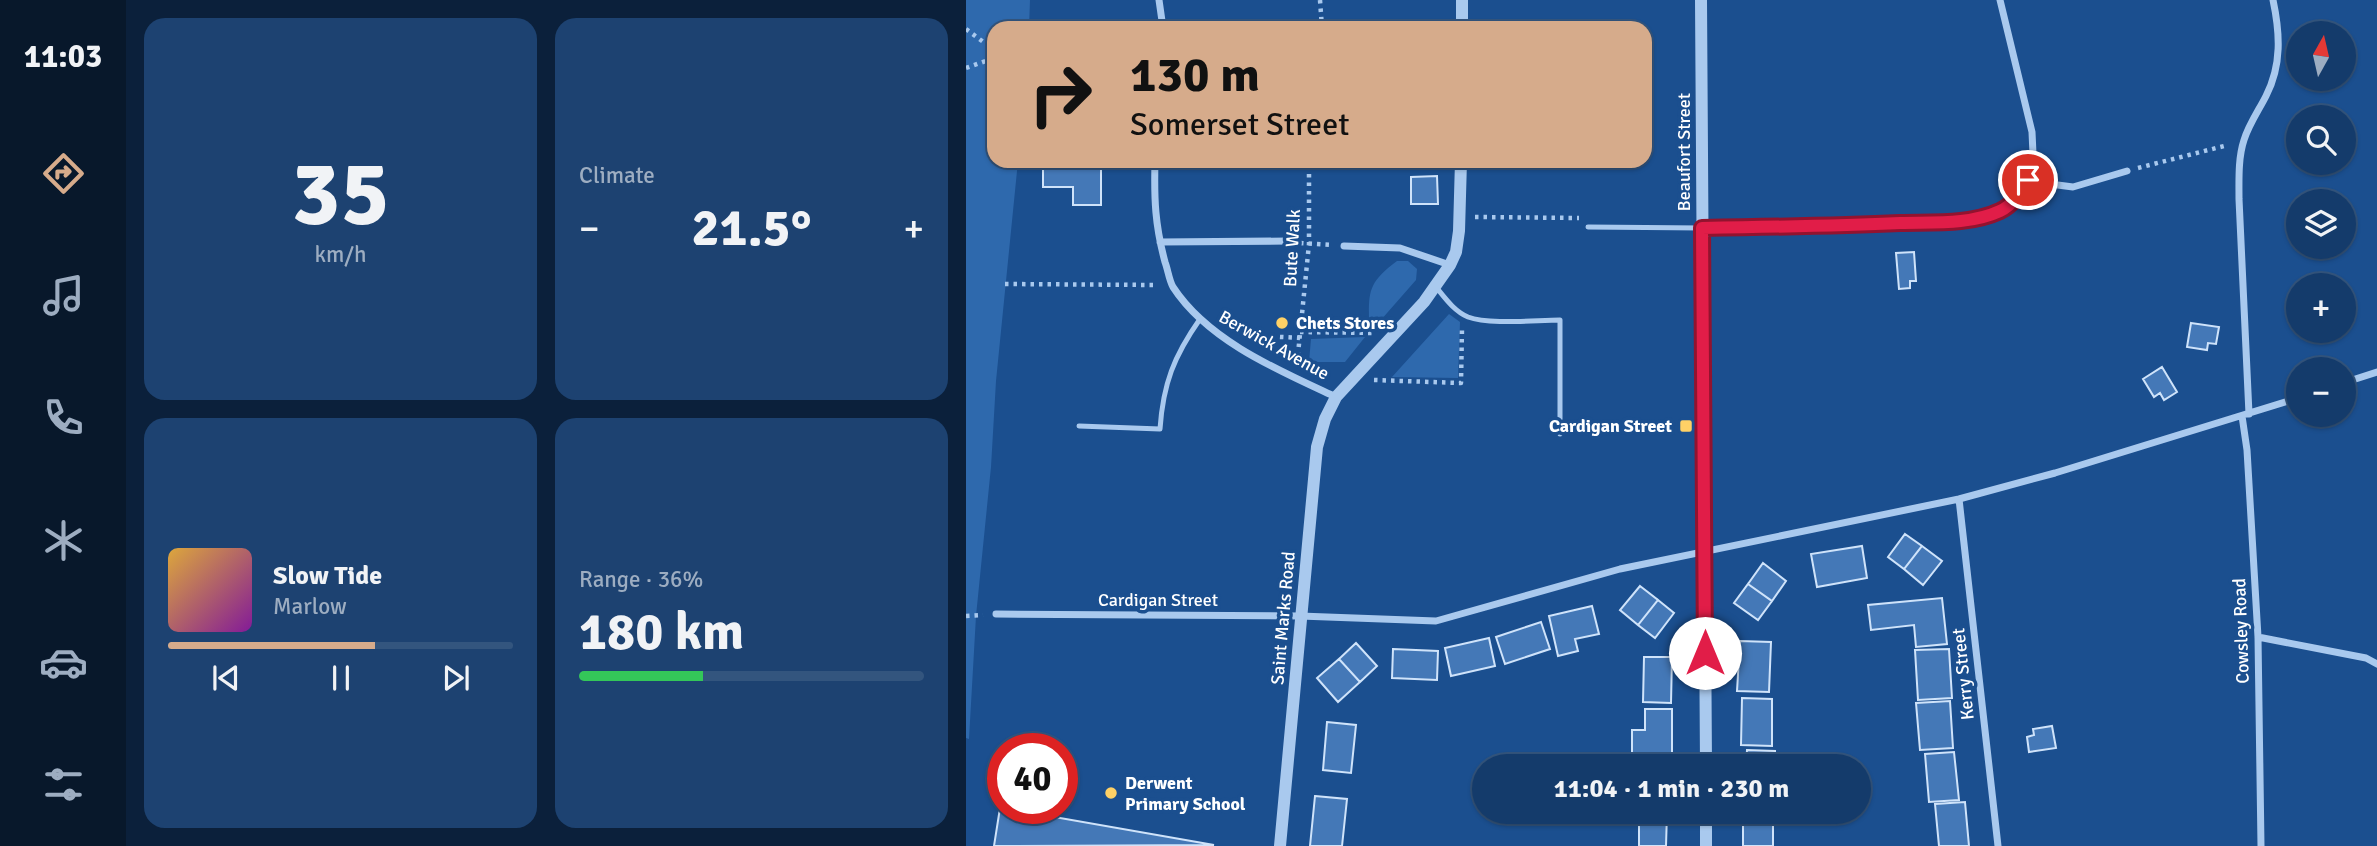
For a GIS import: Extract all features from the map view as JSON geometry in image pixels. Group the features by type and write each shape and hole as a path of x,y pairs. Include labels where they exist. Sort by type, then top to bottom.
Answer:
{"street":[{"path":"1159,0 1162,21"},
{"path":"1462,0 1462,21"},
{"name":"Beaufort Street","path":"1701,0 1706,754"},
{"path":"1702,228 1891,224 1976,218 2007,206 2019,195 2029,176 2033,145 2000,0"},
{"name":"Cowsley Road","path":"2261,846 2258,637 2247,450 2239,199 2243,141 2277,66 2279,41 2273,0"},
{"name":"Berwick Avenue","path":"1155,168 1154,207 1172,285 1200,319 1217,334 1336,397"},
{"name":"Saint Marks Road","path":"1280,846 1317,447 1325,419 1336,397 1436,287 1450,265 1456,252 1461,217 1461,168"},
{"path":"2029,176 2050,184 2073,187 2127,171"},
{"path":"1160,242 1288,241"},
{"path":"1344,246 1400,248 1450,265"},
{"path":"2356,379 2377,372"},
{"name":"Cardigan Street","path":"996,614 1300,616 1436,621 1620,569 1959,499 2055,473 2286,402"},
{"name":"Kerry Street","path":"1959,499 1998,846"},
{"path":"2258,637 2366,658 2377,664"},
{"path":"1706,824 1706,846"}],"lane":[{"path":"1588,227 1702,228"},
{"path":"1436,287 1454,307 1484,321 1560,320 1560,434"},
{"path":"1079,426 1160,429 1167,380 1174,361 1200,319"}],"path":[{"path":"1320,0 1322,21"},
{"path":"966,29 987,45"},
{"path":"966,68 987,60"},
{"path":"2127,171 2243,141"},
{"name":"Bute Walk","path":"1296,378 1309,244 1309,168"},
{"path":"1461,217 1583,218 1588,227"},
{"path":"1288,241 1344,246"},
{"path":"1005,284 1172,285"},
{"path":"1352,380 1461,383 1463,313"},
{"path":"1217,334 1396,333"}],"shaded area":[{"path":"966,0 1030,0 1029,21 987,21 987,168 1017,168 976,616 969,739 966,738"},
{"path":"1397,261 1408,261 1417,269 1416,280 1373,329 1369,328 1371,290 1380,276"},
{"path":"1449,314 1460,322 1458,378 1392,377"},
{"path":"1365,337 1345,362 1309,362 1311,339"}],"building":[{"path":"1043,168 1101,168 1101,205 1073,205 1073,187 1043,187"},
{"path":"1437,176 1438,204 1411,204 1411,177"},
{"path":"1914,252 1916,281 1910,281 1910,288 1899,289 1896,253"},
{"path":"2191,323 2219,327 2216,344 2208,343 2207,350 2187,347"},
{"path":"2162,367 2177,392 2164,400 2160,393 2154,397 2143,379"},
{"path":"1905,534 1922,546 1904,569 1888,557"},
{"path":"1862,546 1867,578 1817,587 1811,554"},
{"path":"1922,546 1942,561 1923,585 1904,569"},
{"path":"1763,563 1786,581 1772,601 1748,584"},
{"path":"1748,584 1772,601 1758,620 1734,603"},
{"path":"1640,586 1658,600 1638,625 1620,610"},
{"path":"1942,598 1947,644 1916,647 1914,625 1871,630 1868,605"},
{"path":"1658,600 1674,613 1655,638 1638,625"},
{"path":"1592,606 1599,634 1575,639 1578,651 1558,656 1549,616"},
{"path":"1541,622 1550,649 1505,664 1496,637"},
{"path":"1489,638 1495,666 1451,676 1445,648"},
{"path":"1740,641 1771,642 1769,692 1737,691"},
{"path":"1356,643 1377,666 1360,682 1339,659"},
{"path":"1393,649 1438,651 1437,680 1392,678"},
{"path":"1949,649 1952,698 1918,700 1915,650"},
{"path":"1644,657 1672,657 1671,703 1643,702"},
{"path":"1339,659 1360,682 1338,702 1317,678"},
{"path":"1742,698 1772,699 1772,746 1741,745"},
{"path":"1950,701 1953,748 1920,750 1916,703"},
{"path":"1645,709 1672,709 1672,754 1632,754 1632,730 1645,730"},
{"path":"1327,722 1356,725 1351,773 1323,770"},
{"path":"2052,726 2056,748 2029,752 2027,737 2034,735 2033,729"},
{"path":"1747,750 1775,751 1775,754 1747,754"},
{"path":"1954,752 1959,800 1929,802 1925,754"},
{"path":"1315,796 1347,799 1342,846 1310,846"},
{"path":"1965,802 1969,846 1939,846 1935,804"},
{"path":"1078,821 1214,845 994,846 997,824 1078,824"},
{"path":"1639,824 1667,824 1666,846 1639,846"},
{"path":"1743,824 1773,824 1773,846 1743,846"}],"place":[{"name":"Chets Stores","path":"1282,323"},
{"name":"Cardigan Street","path":"1686,426"},
{"name":"Derwent Primary School","path":"1111,793"}],"route":[{"path":"1705,653 1702,228 1926,223 1976,218 2000,211 2007,206 2019,195 2028,180"}]}
